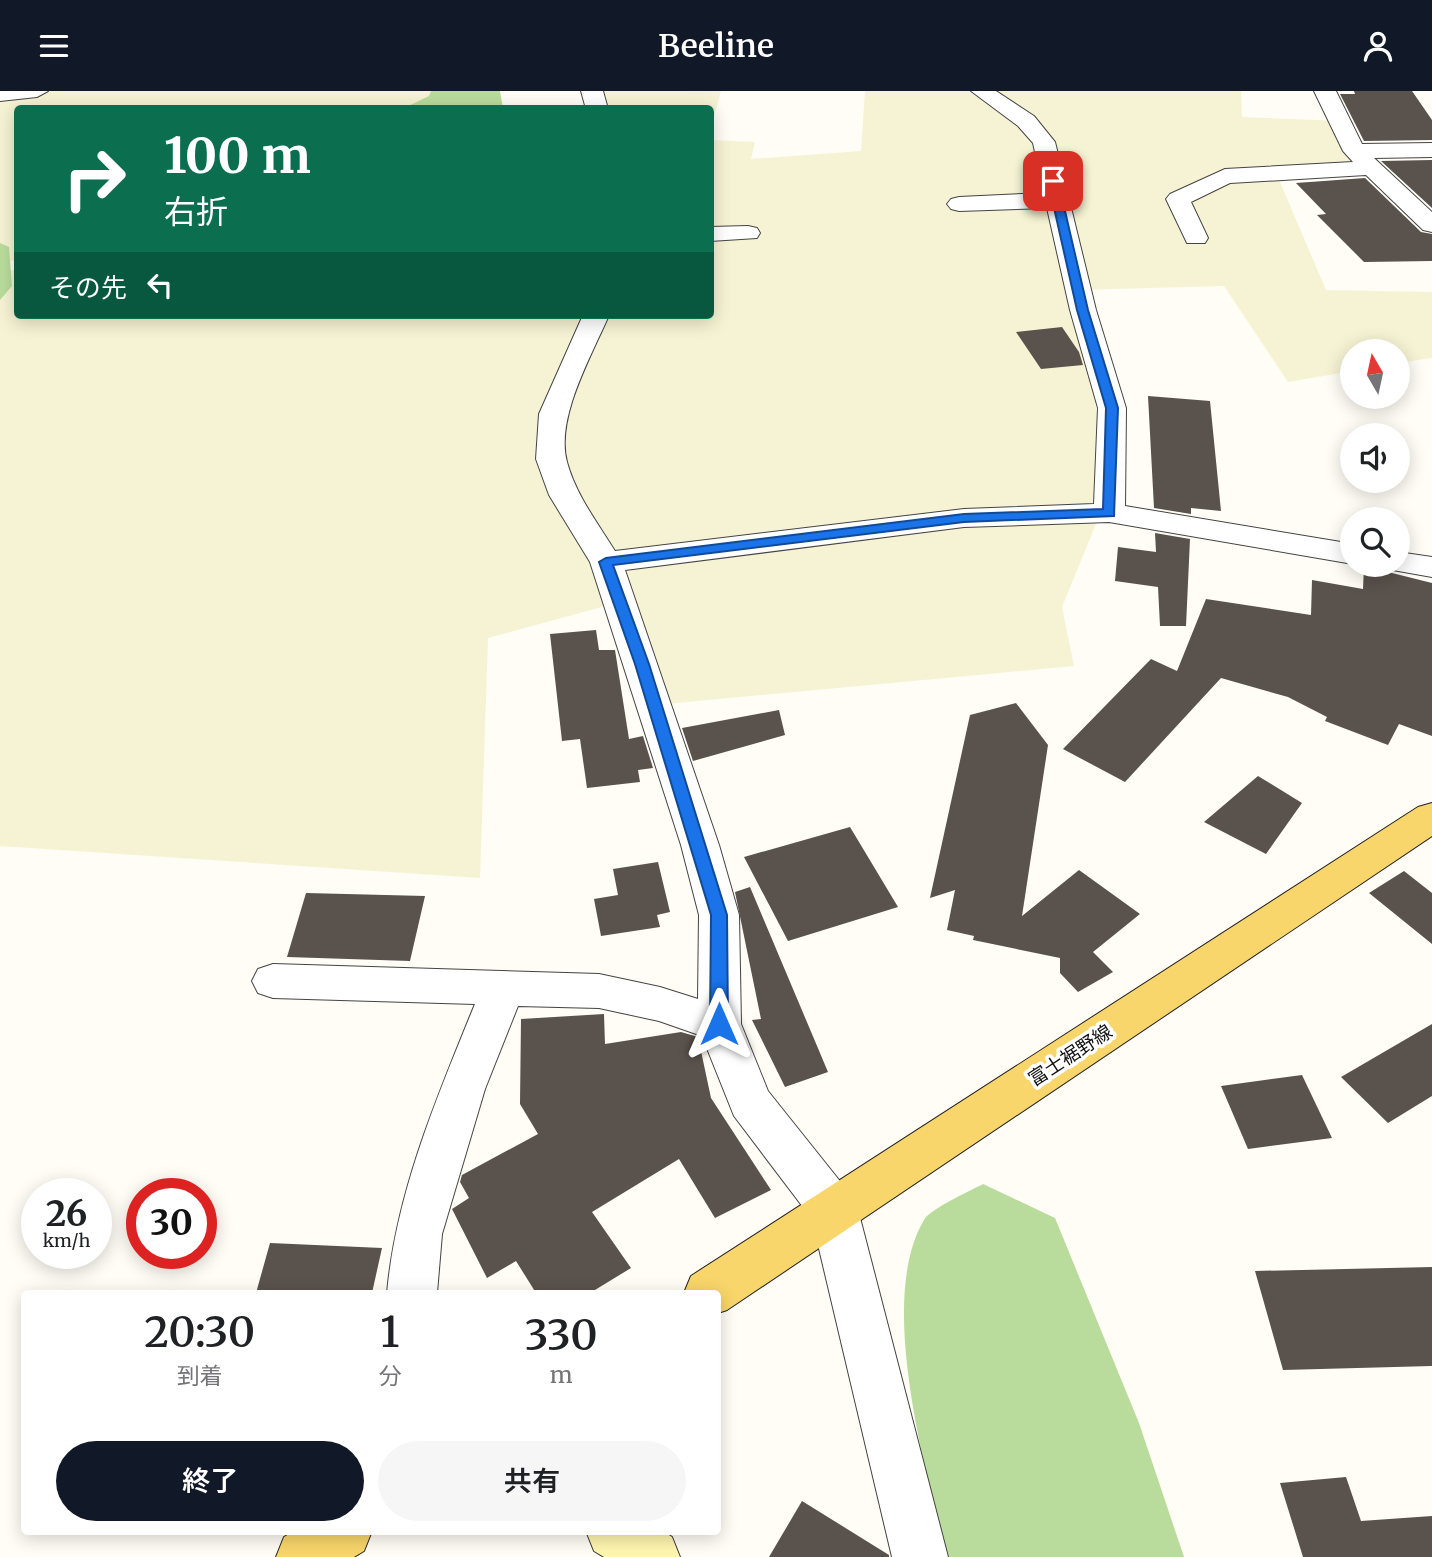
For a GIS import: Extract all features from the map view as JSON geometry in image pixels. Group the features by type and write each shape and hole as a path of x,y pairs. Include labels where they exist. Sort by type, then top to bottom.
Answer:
{"main road":[{"name":"富士裾野線","path":"714,1290 1432,817"}],"street":[{"path":"0,95 37,91"},
{"path":"982,91 1026,121 1044,142 1083,310 1112,408 1109,513"},
{"path":"1325,91 1354,151 1432,225"},
{"path":"1354,151 1432,150"},
{"path":"1196,238 1178,199 1225,176 1371,168"},
{"path":"959,204 1057,200"},
{"path":"714,234 748,233"},
{"path":"594,319 553,414 551,459 564,495 606,562 645,674 719,915 719,1024 750,1102 834,1210 920,1557"},
{"path":"606,562 964,518 1109,513 1340,552"},
{"path":"1410,564 1432,567"},
{"path":"273,981 504,986 598,991 660,1004 719,1024"},
{"path":"412,1290 418,1234 463,1089 504,986"},
{"path":"620,1535 652,1557"}],"shaded area":[{"path":"51,91 435,91 419,105 14,105 14,260 10,261 0,252 0,98"},
{"path":"591,91 721,91 714,117 714,105 594,105"},
{"path":"865,91 1241,91 1242,117 1340,121 1363,160 1280,182 1326,290 1432,292 1432,358 1410,361 1410,339 1340,339 1340,373 1288,382 1224,286 1078,290 1109,492 1062,607 1074,666 655,705 620,602 488,638 480,878 0,846 0,276 14,269 14,319 714,319 714,140 755,142 751,159 861,151"}],"green space":[{"path":"431,91 500,91 502,105 410,105 429,96"},
{"path":"0,243 9,247 12,286 0,300"},
{"path":"983,1184 1055,1218 1139,1423 1184,1557 945,1557 910,1386 904,1294 910,1254 924,1220 942,1206"}],"building":[{"path":"1354,91 1412,91 1432,120 1432,140 1364,141 1340,94 1355,94"},
{"path":"1432,160 1432,208 1381,161"},
{"path":"1365,178 1421,232 1432,234 1432,261 1364,262 1317,215 1326,214 1296,183"},
{"path":"1062,327 1079,352 1083,365 1041,369 1016,332"},
{"path":"1148,396 1210,401 1221,511 1191,508 1191,514 1154,508"},
{"path":"1155,533 1190,539 1186,626 1160,626 1158,587 1115,581 1118,547 1156,552"},
{"path":"1364,577 1408,577 1432,583 1432,736 1399,724 1388,745 1325,721 1327,717 1288,697 1221,678 1125,782 1063,749 1151,659 1177,671 1206,599 1311,615 1312,580 1363,589"},
{"path":"596,630 599,650 615,650 629,739 643,736 653,768 638,770 640,782 587,788 580,739 562,741 550,634"},
{"path":"1016,703 1048,745 1022,916 1079,870 1140,914 1093,952 1113,972 1078,992 1060,973 1060,958 973,940 974,936 947,930 955,890 930,898 970,715"},
{"path":"779,710 785,735 693,761 682,728"},
{"path":"1258,776 1302,803 1266,854 1204,822"},
{"path":"850,827 898,907 788,941 744,857"},
{"path":"658,862 670,912 657,915 660,927 601,936 594,899 618,895 613,869"},
{"path":"1404,871 1432,893 1432,944 1369,893"},
{"path":"750,887 828,1072 785,1087 752,1020 761,1019 735,892"},
{"path":"306,893 425,896 410,961 287,957"},
{"path":"604,1014 605,1044 681,1032 698,1037 711,1098 771,1190 715,1218 679,1159 592,1212 631,1268 595,1290 534,1290 516,1261 487,1278 452,1209 469,1198 460,1182 462,1175 538,1134 520,1104 521,1019"},
{"path":"1432,1024 1432,1096 1388,1123 1341,1077"},
{"path":"1302,1075 1332,1138 1248,1149 1221,1086"},
{"path":"270,1243 382,1248 373,1290 257,1290"},
{"path":"1432,1267 1432,1366 1283,1370 1255,1271"},
{"path":"1346,1477 1361,1521 1432,1516 1432,1557 1303,1557 1280,1483"},
{"path":"802,1501 889,1555 889,1557 769,1557"}],"route":[{"path":"719,1024 719,915 700,845 606,562 964,518 1109,513 1112,408 1083,310 1053,181"}]}
